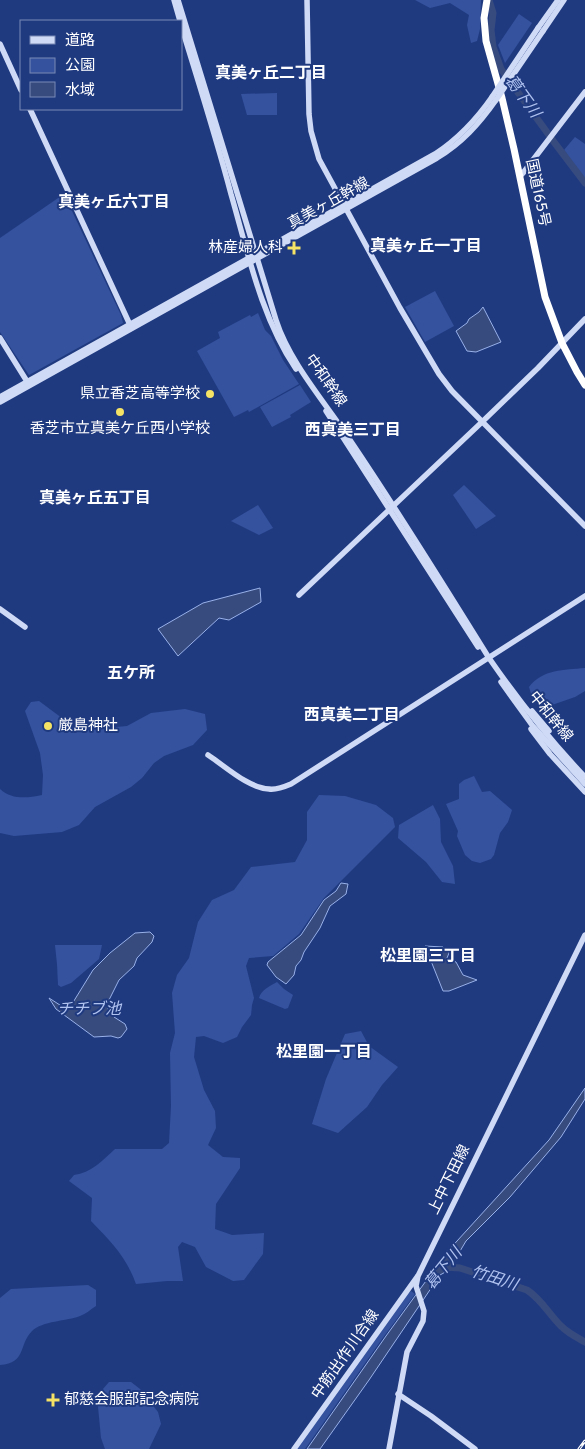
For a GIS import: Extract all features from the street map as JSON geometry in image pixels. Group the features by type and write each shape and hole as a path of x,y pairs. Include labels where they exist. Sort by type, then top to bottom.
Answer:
{"highway":[{"name":"国道165号","path":"486,2 484,26 486,42 502,98 543,287 562,343 585,385"}],"street":[{"path":"174,0 180,20"},
{"name":"中和幹線","path":"178,0 278,328 291,354 356,448 391,508"},
{"path":"308,0 309,114 310,131 316,153 400,308 439,374 452,391 585,526"},
{"path":"540,30 558,0"},
{"path":"540,30 564,0"},
{"name":"中和幹線","path":"182,28 250,261 275,333 288,357 391,508 515,701 532,725 585,777"},
{"name":"真美ヶ丘幹線","path":"29,383 346,207 443,148 463,133 494,99 540,30"},
{"path":"0,44 20,88"},
{"path":"520,176 585,92"},
{"path":"30,110 131,327"},
{"path":"299,595 482,422 585,319"},
{"path":"0,338 29,383"},
{"path":"0,397 29,383"},
{"path":"0,402 29,383"},
{"path":"208,755 253,786 268,789 280,788 291,784 585,596"},
{"path":"0,609 25,627"},
{"name":"中和幹線","path":"488,659 585,784"},
{"path":"515,694 526,703 585,772"},
{"path":"515,701 517,710 550,754 585,792"},
{"name":"上中下田線","path":"389,1449 407,1352 423,1322 424,1311 417,1288 418,1276 585,935"},
{"name":"中筋出作川合線","path":"294,1449 418,1276"},
{"path":"398,1394 476,1449"}],"green space":[{"path":"415,0 481,0 480,29 477,41 471,43 467,25 469,15 450,3 430,8"},
{"path":"519,14 532,23 505,63 498,45"},
{"path":"277,93 277,115 247,115 241,94"},
{"path":"575,137 585,144 585,180 564,150"},
{"path":"64,194 121,315 123,323 29,375 0,332 0,238"},
{"path":"435,291 454,326 425,342 405,307"},
{"path":"258,313 265,330 271,336 283,360 299,384 249,412 248,410 234,417 197,351 220,338 218,332 250,315 251,317"},
{"path":"300,385 311,402 290,415 291,417 272,427 260,407"},
{"path":"464,485 496,516 476,529 453,495"},
{"path":"258,505 273,528 259,535 231,521"},
{"path":"585,668 585,691 575,697 552,705 533,700 529,687 541,677 562,670"},
{"path":"39,701 74,727 84,730 127,726 151,713 185,709 205,714 207,730 193,745 164,756 154,763 142,778 131,787 95,807 79,825 62,832 14,836 0,833 0,789 15,797 42,795 43,775 40,753 25,711 31,702"},
{"path":"474,776 482,792 490,791 512,810 508,822 500,833 494,855 491,859 480,863 472,861 465,855 457,836 458,831 446,804 459,799 459,784"},
{"path":"319,795 345,796 376,805 393,818 395,827 324,898 299,934 273,956 249,958 246,966 254,998 251,1015 237,1037 223,1043 204,1036 196,1037 194,1057 204,1090 215,1111 216,1128 208,1145 223,1157 240,1158 240,1168 216,1204 215,1229 232,1235 264,1233 263,1254 244,1280 233,1281 206,1267 195,1247 182,1242 178,1247 183,1281 136,1284 123,1257 91,1221 92,1198 69,1181 74,1175 86,1172 96,1166 115,1149 162,1149 169,1143 171,1106 170,1053 175,1033 172,993 177,975 189,958 198,922 212,900 234,890 251,867 295,862 307,840 307,812"},
{"path":"433,805 440,819 441,842 453,866 455,884 442,882 426,862 398,838 399,825"},
{"path":"55,945 102,945 99,959 71,983 61,987 58,985"},
{"path":"277,982 293,995 288,1008 285,1009 259,998 264,990"},
{"path":"361,1031 369,1046 398,1067 382,1085 367,1107 338,1133 312,1124 326,1079 345,1034"},
{"path":"88,1285 96,1290 96,1306 75,1318 48,1323 36,1328 28,1336 18,1357 9,1364 0,1365 0,1298 11,1289"},
{"path":"411,1291 415,1294 305,1449 296,1449 407,1294"},
{"path":"109,1382 131,1382 140,1389 158,1412 161,1424 149,1449 105,1449 101,1438 97,1396"}],"water":[{"path":"483,307 501,342 476,352 467,351 456,331"},
{"path":"260,588 261,602 229,620 219,618 178,656 158,629 203,603"},
{"path":"341,883 348,884 346,894 330,906 320,928 296,966 294,975 286,984 276,977 267,965 268,962 301,935 324,900 336,891"},
{"name":"チチブ池","path":"150,932 154,936 152,942 137,958 134,966 119,980 109,1000 108,1009 114,1017 125,1024 127,1029 121,1037 94,1037 56,1009 49,998 63,1007 72,1004 93,970 110,953 135,933"},
{"path":"425,946 443,947 449,953 447,958 456,962 463,975 477,980 449,991 443,991"},
{"path":"585,1088 585,1099 561,1137 510,1197 466,1241 453,1263 454,1269 440,1275 320,1449 307,1449 447,1252 549,1140"}],"waterway":[{"name":"葛下川","path":"489,0 493,13 491,30 493,47 501,69 585,183"},
{"name":"竹田川","path":"445,1267 460,1268 527,1290 537,1298 564,1328 585,1342"}],"railway":[{"path":"579,1449 585,1441"}],"place":[{"name":"林産婦人科","path":"294,248"},
{"name":"県立香芝高等学校","path":"210,394"},
{"name":"香芝市立真美ケ丘西小学校","path":"120,412"},
{"name":"厳島神社","path":"48,726"},
{"name":"郁慈会服部記念病院","path":"53,1400"}],"district":[{"name":"真美ヶ丘二丁目","path":"271,74"},
{"name":"真美ヶ丘六丁目","path":"114,203"},
{"name":"真美ヶ丘一丁目","path":"426,247"},
{"name":"西真美三丁目","path":"353,431"},
{"name":"真美ヶ丘五丁目","path":"95,499"},
{"name":"五ケ所","path":"131,674"},
{"name":"西真美二丁目","path":"352,716"},
{"name":"松里園三丁目","path":"428,957"},
{"name":"松里園一丁目","path":"324,1053"}]}
